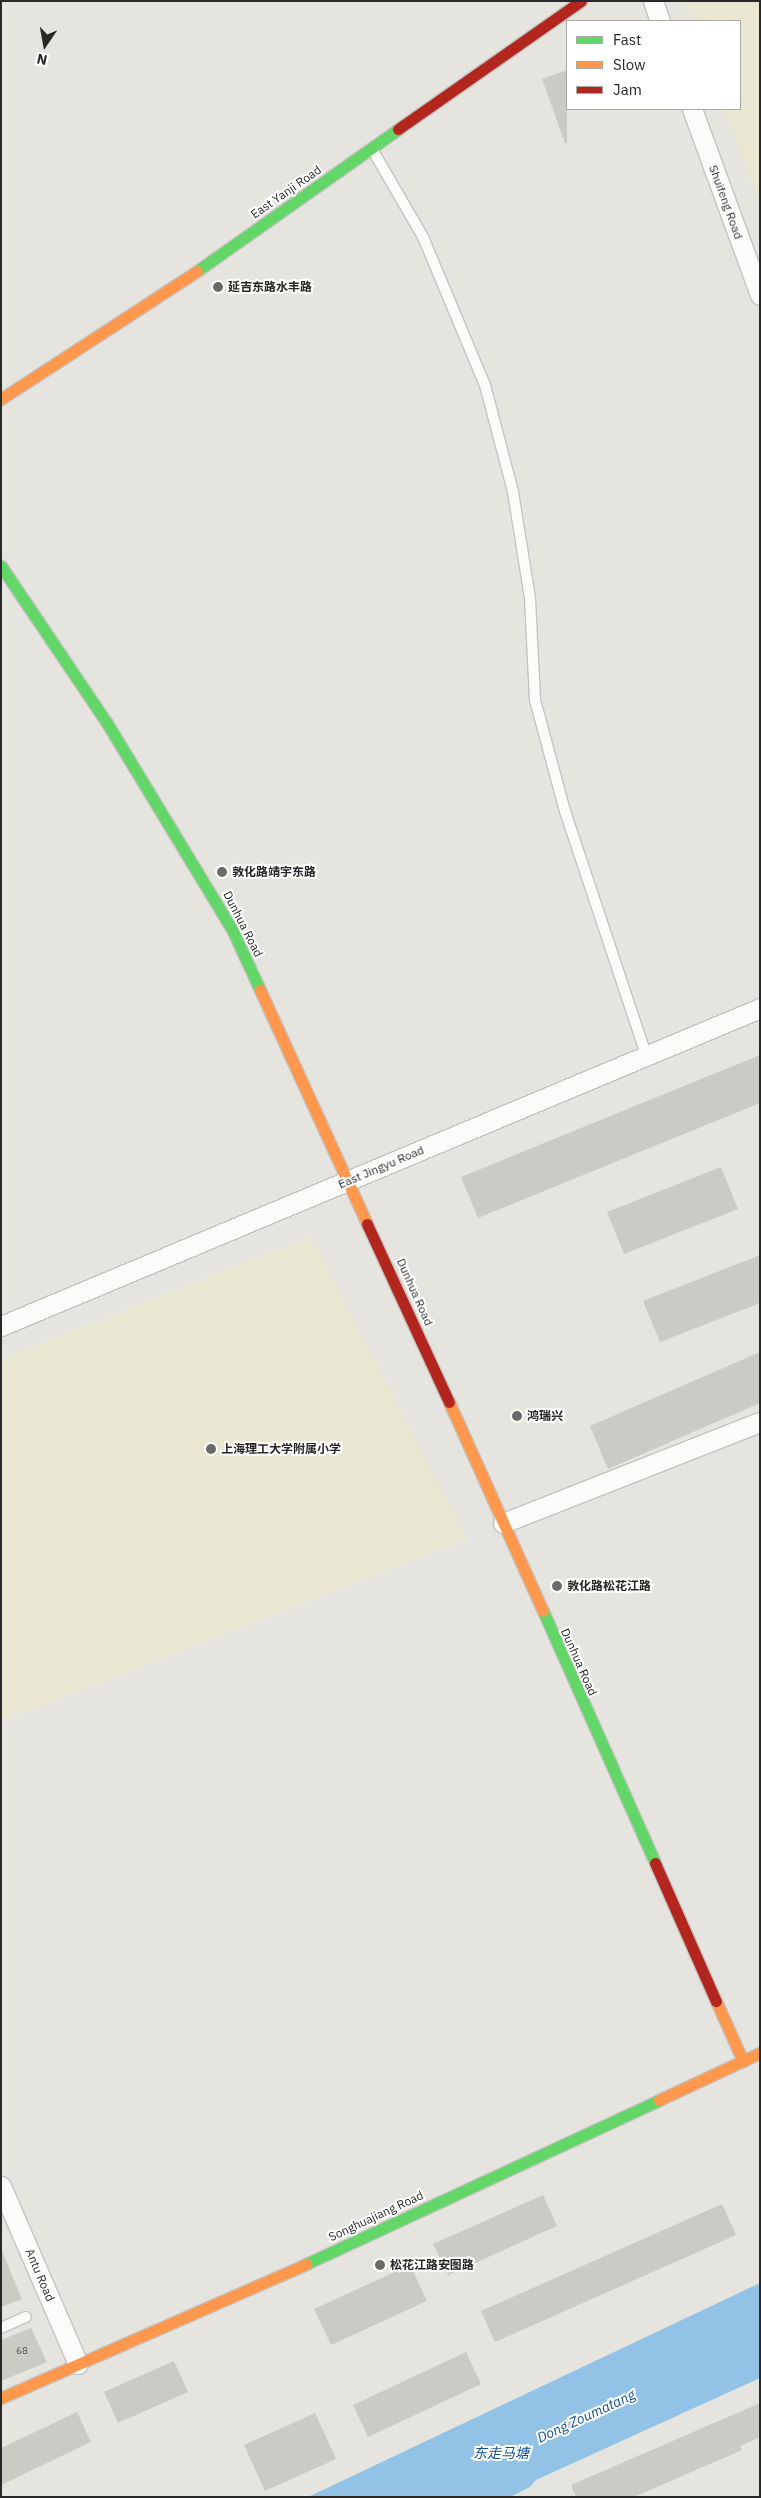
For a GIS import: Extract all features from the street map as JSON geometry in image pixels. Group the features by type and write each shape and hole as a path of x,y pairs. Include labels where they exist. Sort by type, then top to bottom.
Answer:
{"street":[{"name":"East Yanji Road","path":"1,399 372,149 581,1"},
{"path":"652,1 660,20"},
{"name":"Shuifeng Road","path":"692,110 760,295"},
{"name":"Dunhua Road","path":"1,566 205,880 349,1181 744,2061"},
{"name":"East Jingyu Road","path":"1,1326 349,1181 646,1054 760,1008"},
{"path":"503,1523 760,1422"},
{"name":"Songhuajiang Road","path":"1,2398 179,2322 760,2053"},
{"name":"Antu Road","path":"1,2186 78,2364"}],"lane":[{"path":"372,149 423,237 485,385 513,492 528,588 535,700 565,811 646,1054"},
{"path":"1,2328 26,2317"}],"shaded area":[{"path":"683,1 760,1 760,203 723,110 741,110 741,20 691,20"},
{"name":"上海理工大学附属小学","path":"311,1237 467,1539 1,1721 1,1359"}],"water":[{"name":"东走马塘","path":"760,2283 760,2378 536,2480 530,2487 510,2497 308,2497"}],"building":[{"path":"566,70 567,143 565,143 542,79"},
{"path":"760,1055 760,1103 478,1218 461,1177"},
{"path":"721,1167 738,1209 624,1254 607,1212"},
{"path":"760,1255 760,1303 660,1342 643,1301"},
{"path":"760,1352 760,1403 608,1469 590,1426"},
{"path":"543,2195 557,2226 448,2275 433,2244"},
{"path":"722,2204 736,2235 495,2342 481,2311"},
{"path":"1,2249 22,2299 1,2307"},
{"path":"410,2265 427,2301 331,2345 314,2309"},
{"path":"31,2328 47,2362 1,2381 1,2340"},
{"path":"466,2352 481,2384 368,2437 353,2405"},
{"path":"174,2361 188,2392 118,2423 104,2392"},
{"path":"760,2403 760,2437 740,2446 742,2450 634,2497 576,2497 571,2485"},
{"path":"77,2412 91,2442 1,2485 1,2448"},
{"path":"315,2413 336,2459 265,2491 244,2445"}],"traffic: fast":[{"path":"197,271 398,129"},
{"path":"1,566 107,723 232,929 260,990"},
{"path":"543,1611 655,1863"},
{"path":"306,2264 659,2100"}],"traffic: slow":[{"path":"1,399 197,271"},
{"path":"260,990 367,1224"},
{"path":"449,1402 543,1611"},
{"path":"716,2001 743,2061"},
{"path":"659,2100 760,2053"},
{"path":"1,2398 306,2264"}],"traffic: jam":[{"path":"398,129 581,1"},
{"path":"367,1224 449,1402"},
{"path":"655,1863 716,2001"}],"place":[{"name":"延吉东路水丰路","path":"218,287"},
{"name":"敦化路靖宇东路","path":"222,872"},
{"name":"鸿瑞兴","path":"517,1416"},
{"name":"上海理工大学附属小学","path":"211,1449"},
{"name":"敦化路松花江路","path":"557,1586"},
{"name":"松花江路安图路","path":"380,2265"}],"water label":[{"name":"Dong Zoumatang","path":"586,2416"}]}
